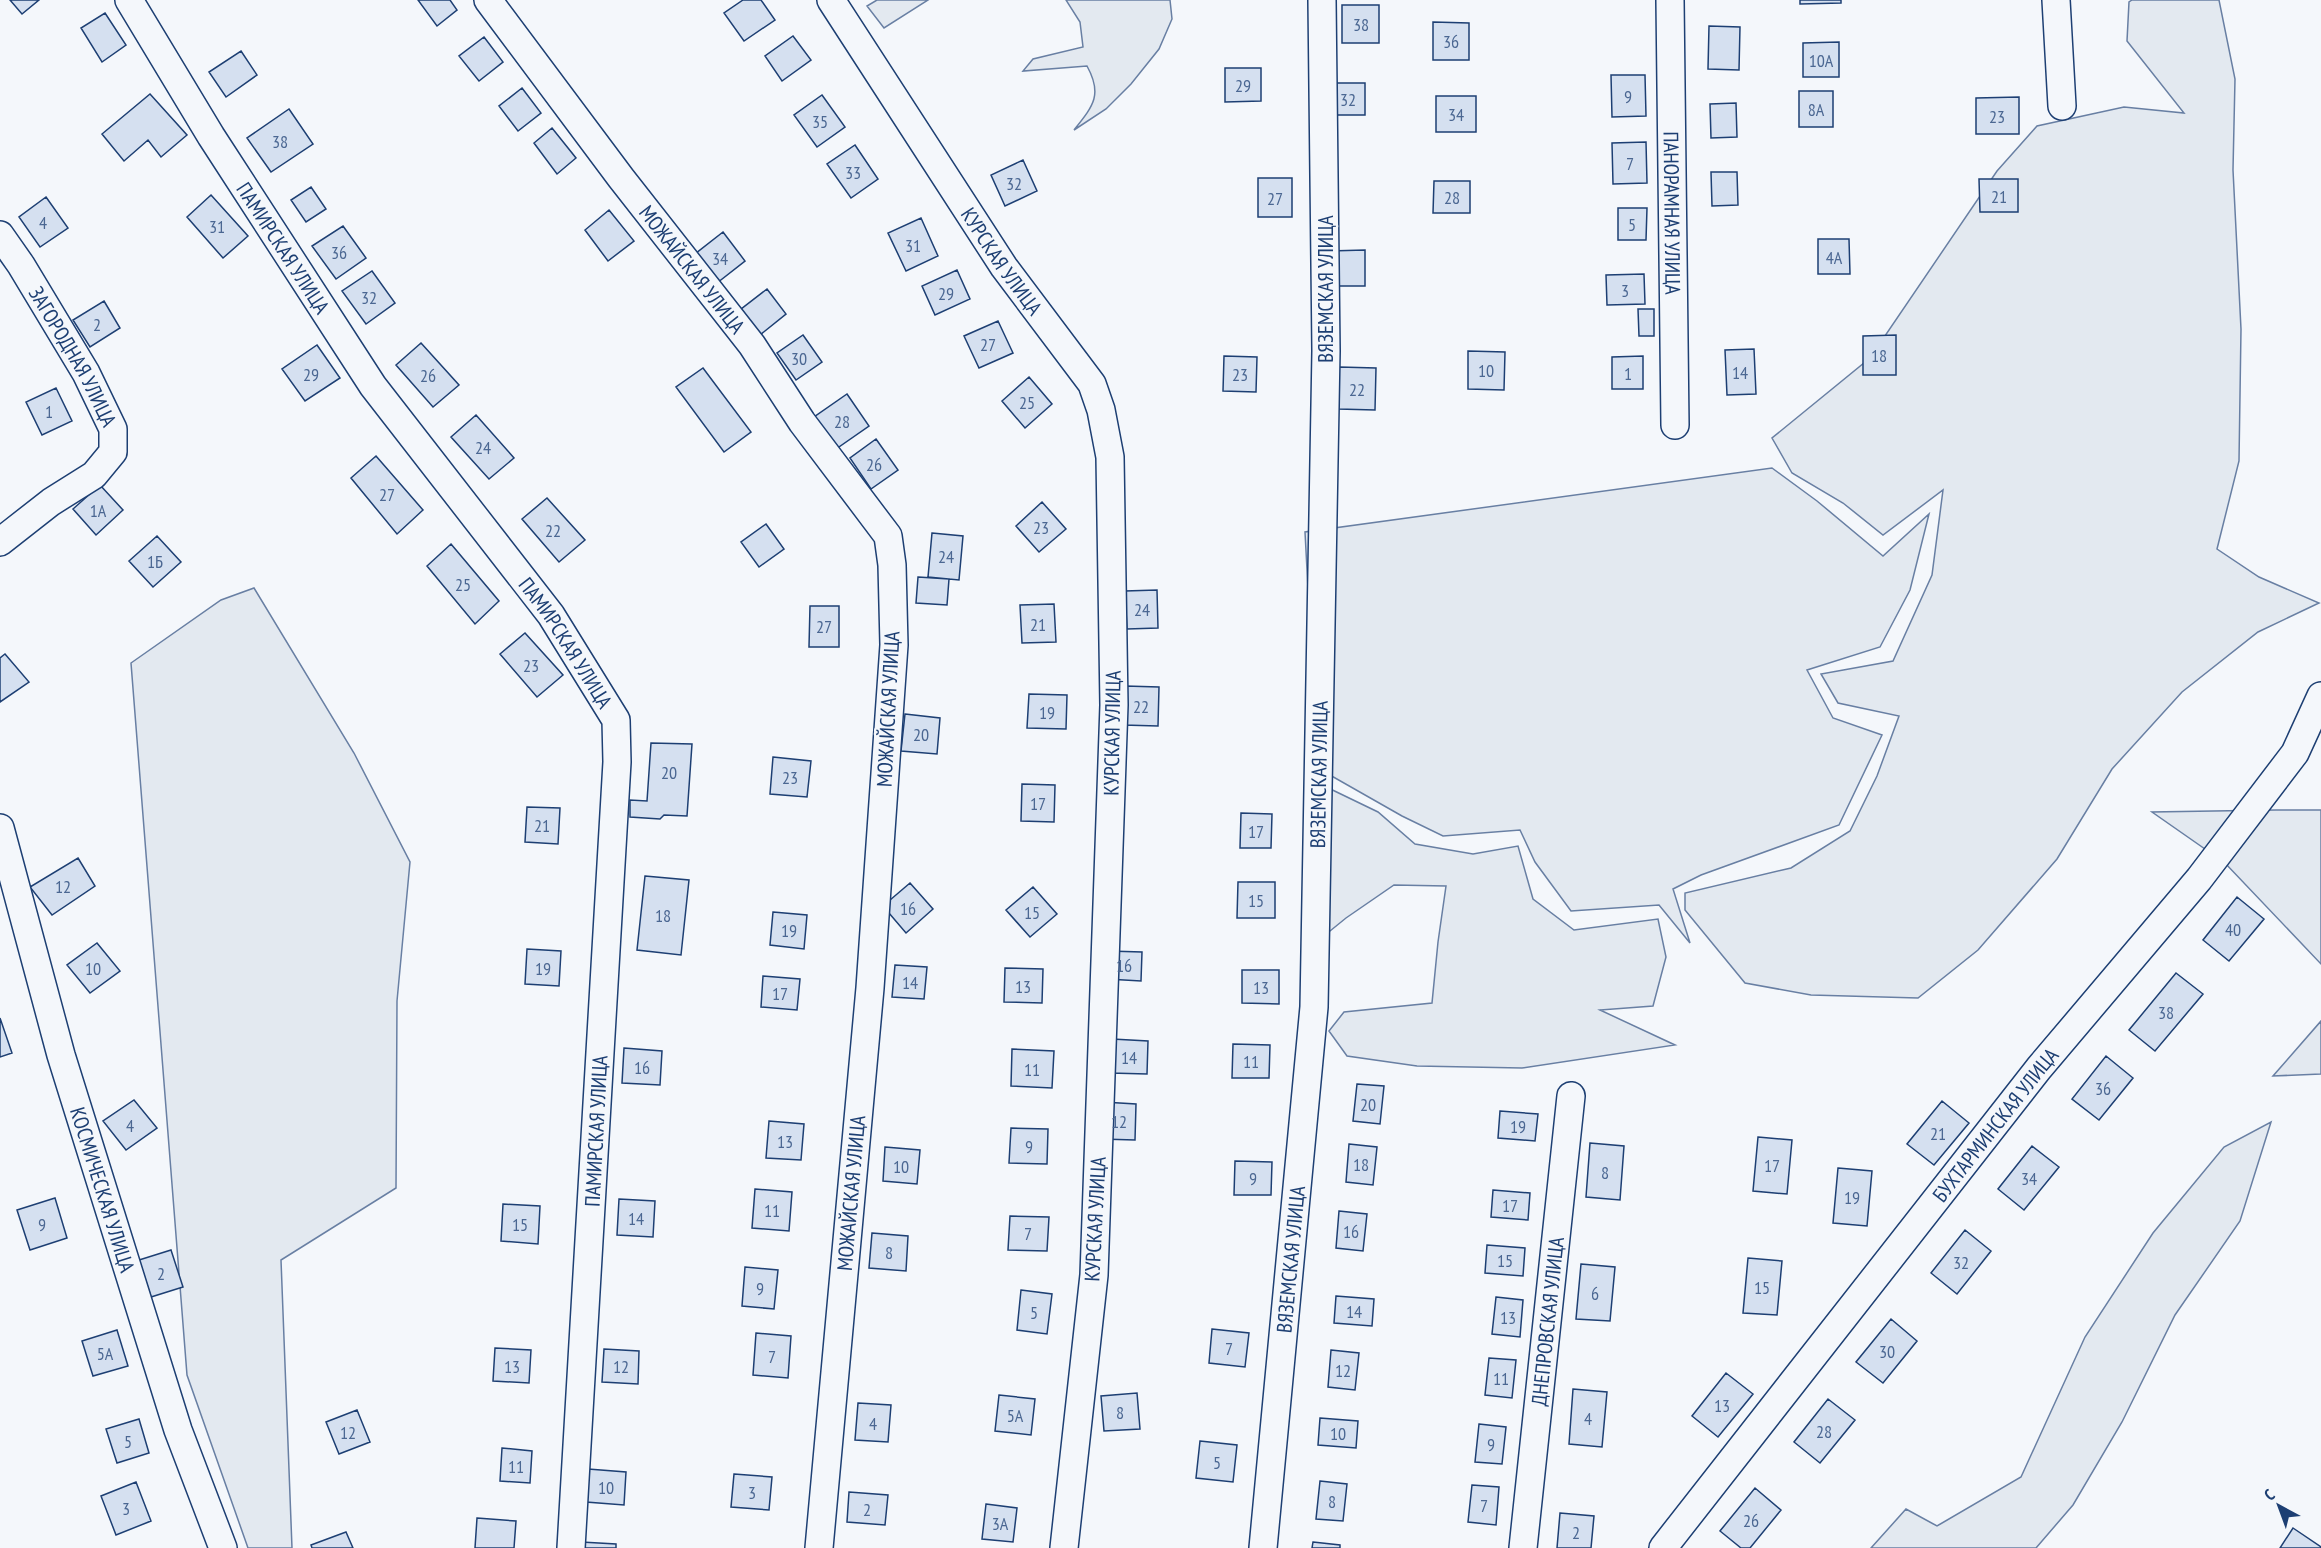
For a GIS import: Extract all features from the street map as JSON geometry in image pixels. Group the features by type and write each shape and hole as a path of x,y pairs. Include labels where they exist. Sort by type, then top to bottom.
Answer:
{"street":[{"name":"ПАМИРСКАЯ УЛИЦА","path":"129,0 211,136 373,386 551,615 616,720 617,762 571,1548"},
{"name":"МОЖАЙСКАЯ УЛИЦА","path":"488,0 621,178 752,345 802,422 888,536 892,565 893,656 870,988 819,1548"},
{"name":"КУРСКАЯ УЛИЦА","path":"831,0 1004,267 1092,384 1101,410 1110,457 1114,705 1094,1275 1064,1548"},
{"name":"ВЯЗЕМСКАЯ УЛИЦА","path":"1263,1548 1314,1007 1326,351 1322,0"},
{"name":"ПАНОРАМНАЯ УЛИЦА","path":"1670,0 1675,425"},
{"path":"2056,0 2062,105"},
{"name":"ЗАГОРОДНАЯ УЛИЦА","path":"0,236 21,265 86,373 113,429 113,452 94,475 51,502 0,542"},
{"name":"БУХТАРМИНСКАЯ УЛИЦА","path":"1663,1548 2039,1068 2199,879 2295,753 2321,696"},
{"name":"КОСМИЧЕСКАЯ УЛИЦА","path":"0,828 64,1067 178,1430 223,1548"},
{"name":"ДНЕПРОВСКАЯ УЛИЦА","path":"1523,1548 1571,1096"}],"shaded area":[{"path":"877,0 928,0 884,28 867,6"},
{"path":"1066,0 1170,0 1172,19 1159,49 1131,84 1106,109 1074,130 1094,100 1094,85 1087,66 1023,71 1033,59 1083,47 1080,22"},
{"path":"2132,0 2219,0 2235,79 2233,170 2241,329 2239,461 2217,549 2259,577 2319,603 2258,632 2182,692 2112,769 2057,859 1978,950 1918,998 1811,995 1745,983 1685,910 1685,893 1791,868 1850,831 1877,776 1899,716 1838,703 1821,674 1893,661 1932,575 1943,490 1883,535 1843,503 1792,473 1772,438 1870,358 1997,171 2037,126 2124,107 2184,113 2127,41 2129,2"},
{"path":"1772,468 1817,501 1883,556 1929,514 1910,590 1880,647 1807,670 1833,718 1882,735 1839,825 1701,875 1673,889 1690,943 1659,905 1571,911 1535,862 1520,830 1443,836 1402,816 1321,770 1316,741 1305,532"},
{"path":"254,588 354,753 410,862 397,1001 396,1188 281,1260 292,1548 248,1548 187,1375 131,663 221,600"},
{"path":"1318,783 1378,812 1415,844 1473,854 1518,846 1533,899 1574,930 1658,919 1666,957 1653,1006 1600,1010 1675,1045 1522,1068 1417,1066 1347,1056 1329,1031 1344,1012 1432,1003 1446,886 1394,885 1346,918 1314,944"},
{"path":"2321,810 2321,964 2225,863 2152,812"},
{"path":"2321,1021 2321,1074 2273,1076"},
{"path":"2271,1122 2240,1221 2175,1315 2122,1422 2073,1505 2036,1548 1871,1548 1906,1509 1937,1526 2021,1477 2085,1337 2153,1233 2224,1147"}],"building":[{"path":"10,0 39,0 22,14"},
{"path":"418,0 450,0 457,10 437,26"},
{"path":"743,0 761,0 775,20 744,41 724,13"},
{"path":"1800,0 1841,0 1841,3 1800,4"},
{"path":"1342,5 1379,5 1379,43 1342,43"},
{"path":"105,13 126,45 102,62 81,28"},
{"path":"1433,22 1469,23 1469,60 1433,60"},
{"path":"1709,26 1740,27 1739,70 1708,69"},
{"path":"793,36 811,60 782,81 765,56"},
{"path":"484,37 503,62 479,81 459,56"},
{"path":"1839,42 1839,77 1803,77 1803,43"},
{"path":"241,51 257,75 226,97 209,72"},
{"path":"1225,68 1261,68 1261,101 1225,102"},
{"path":"1611,75 1645,75 1646,116 1612,117"},
{"path":"1331,83 1365,83 1365,115 1331,115"},
{"path":"522,88 541,113 518,131 499,106"},
{"path":"1799,91 1833,91 1833,127 1799,127"},
{"path":"150,94 187,135 161,157 148,140 124,161 102,134"},
{"path":"822,95 845,127 817,147 794,115"},
{"path":"1436,96 1476,96 1476,132 1436,132"},
{"path":"2019,97 2019,134 1976,134 1976,98"},
{"path":"1736,103 1737,137 1711,138 1710,104"},
{"path":"289,109 313,144 271,172 247,138"},
{"path":"552,128 576,158 557,174 534,143"},
{"path":"1646,142 1647,183 1613,184 1612,143"},
{"path":"855,145 878,179 851,198 827,164"},
{"path":"1023,160 1037,191 1005,206 991,175"},
{"path":"1711,172 1737,172 1738,205 1712,206"},
{"path":"1258,178 1292,178 1292,217 1258,217"},
{"path":"1979,179 2018,179 2018,212 1980,212"},
{"path":"1434,181 1470,181 1470,213 1433,213"},
{"path":"311,187 326,209 306,222 291,200"},
{"path":"211,195 248,236 223,258 187,217"},
{"path":"46,197 68,228 40,247 19,217"},
{"path":"1618,208 1647,208 1646,240 1618,240"},
{"path":"609,210 634,241 608,261 585,230"},
{"path":"921,218 938,256 906,271 888,233"},
{"path":"343,226 366,258 336,279 312,246"},
{"path":"723,232 745,261 717,283 695,254"},
{"path":"1818,239 1849,239 1850,274 1818,274"},
{"path":"1365,250 1365,286 1329,286 1329,251"},
{"path":"957,270 970,299 935,315 922,286"},
{"path":"372,271 395,303 366,324 342,291"},
{"path":"1644,274 1645,304 1607,305 1606,275"},
{"path":"767,289 786,314 755,339 736,313"},
{"path":"104,301 120,328 90,347 73,320"},
{"path":"1638,309 1654,309 1654,336 1639,336"},
{"path":"998,321 1013,353 979,368 964,336"},
{"path":"803,335 822,362 796,380 777,353"},
{"path":"1896,335 1896,375 1863,375 1863,336"},
{"path":"421,343 459,385 433,407 396,365"},
{"path":"317,345 340,378 305,401 282,369"},
{"path":"1754,349 1756,394 1727,395 1725,350"},
{"path":"1468,351 1505,352 1504,390 1468,389"},
{"path":"1224,356 1257,357 1256,392 1223,391"},
{"path":"1643,356 1643,389 1612,389 1612,357"},
{"path":"1339,367 1376,368 1375,410 1338,409"},
{"path":"703,368 751,432 724,452 676,387"},
{"path":"1029,377 1052,404 1025,428 1002,401"},
{"path":"56,388 72,421 42,435 26,402"},
{"path":"847,394 869,426 836,449 814,417"},
{"path":"476,415 514,458 489,479 451,437"},
{"path":"876,439 898,470 871,489 850,458"},
{"path":"376,456 423,510 397,534 351,478"},
{"path":"100,485 123,510 96,535 73,509"},
{"path":"547,498 585,540 559,562 522,519"},
{"path":"1042,502 1066,529 1039,552 1016,526"},
{"path":"766,524 784,549 759,567 741,542"},
{"path":"932,533 963,536 959,580 928,577"},
{"path":"157,536 181,562 153,587 129,561"},
{"path":"451,544 499,601 475,624 427,566"},
{"path":"918,577 949,579 947,605 916,603"},
{"path":"1157,590 1158,628 1127,629 1125,591"},
{"path":"1054,604 1056,642 1022,643 1020,605"},
{"path":"810,606 839,606 839,647 809,647"},
{"path":"525,633 563,675 537,697 500,654"},
{"path":"5,654 29,682 0,702 0,658"},
{"path":"1125,686 1159,687 1158,726 1123,725"},
{"path":"1029,694 1067,695 1066,729 1027,728"},
{"path":"905,714 940,718 937,754 901,751"},
{"path":"651,743 692,744 687,816 664,815 660,819 630,817 630,800 647,801"},
{"path":"773,757 811,761 807,797 770,794"},
{"path":"1022,784 1055,785 1054,822 1021,821"},
{"path":"527,807 560,808 558,844 525,842"},
{"path":"1241,813 1272,814 1271,848 1240,848"},
{"path":"78,858 95,886 52,915 30,887"},
{"path":"645,876 689,880 681,955 637,950"},
{"path":"1238,882 1275,882 1275,918 1237,918"},
{"path":"910,883 933,909 906,933 883,906"},
{"path":"1033,887 1057,914 1030,937 1006,910"},
{"path":"2237,897 2264,919 2229,961 2203,940"},
{"path":"773,912 807,915 804,949 770,945"},
{"path":"97,943 120,971 90,993 67,965"},
{"path":"527,949 561,951 559,986 525,984"},
{"path":"1108,951 1142,952 1141,981 1107,979"},
{"path":"895,965 927,967 924,999 892,997"},
{"path":"1005,968 1043,969 1042,1003 1004,1002"},
{"path":"1242,970 1279,970 1279,1004 1242,1003"},
{"path":"2176,973 2203,994 2155,1051 2129,1030"},
{"path":"763,976 800,979 797,1010 761,1007"},
{"path":"0,1018 12,1053 0,1057"},
{"path":"1112,1039 1148,1041 1147,1074 1110,1073"},
{"path":"1233,1044 1270,1045 1269,1078 1232,1078"},
{"path":"624,1048 662,1051 660,1085 622,1083"},
{"path":"1012,1049 1054,1051 1052,1088 1011,1086"},
{"path":"2106,1056 2133,1078 2099,1120 2072,1099"},
{"path":"1357,1084 1384,1086 1380,1124 1353,1121"},
{"path":"134,1100 157,1128 126,1150 103,1121"},
{"path":"1942,1101 1969,1123 1934,1165 1907,1144"},
{"path":"1103,1102 1136,1104 1135,1140 1101,1139"},
{"path":"1500,1111 1538,1114 1535,1141 1498,1138"},
{"path":"769,1121 804,1124 801,1160 766,1158"},
{"path":"1011,1128 1048,1129 1047,1164 1009,1163"},
{"path":"1758,1137 1792,1140 1787,1194 1753,1191"},
{"path":"1590,1143 1624,1146 1620,1200 1586,1197"},
{"path":"1349,1144 1377,1147 1373,1185 1346,1182"},
{"path":"2032,1146 2059,1167 2024,1210 1998,1189"},
{"path":"885,1147 920,1150 917,1184 883,1181"},
{"path":"1235,1161 1272,1162 1271,1195 1234,1195"},
{"path":"1838,1168 1872,1171 1867,1226 1833,1223"},
{"path":"755,1189 792,1192 789,1231 752,1228"},
{"path":"1493,1190 1530,1193 1528,1220 1491,1217"},
{"path":"55,1198 67,1238 30,1250 17,1210"},
{"path":"619,1199 655,1201 653,1237 617,1235"},
{"path":"503,1204 540,1206 538,1244 501,1241"},
{"path":"1339,1211 1367,1214 1363,1251 1336,1248"},
{"path":"1010,1216 1049,1217 1047,1251 1008,1250"},
{"path":"1965,1230 1991,1251 1957,1294 1931,1273"},
{"path":"872,1233 908,1236 906,1271 869,1268"},
{"path":"1487,1245 1525,1248 1523,1276 1485,1273"},
{"path":"171,1250 183,1287 151,1297 139,1260"},
{"path":"1748,1258 1782,1261 1777,1315 1743,1313"},
{"path":"1581,1264 1615,1267 1610,1321 1576,1319"},
{"path":"745,1267 778,1270 774,1309 742,1306"},
{"path":"1021,1290 1052,1294 1047,1334 1017,1330"},
{"path":"1336,1296 1374,1299 1372,1326 1334,1323"},
{"path":"1496,1297 1523,1300 1520,1337 1492,1334"},
{"path":"1891,1319 1917,1341 1883,1383 1856,1362"},
{"path":"1212,1329 1249,1333 1245,1367 1209,1363"},
{"path":"117,1330 128,1366 93,1376 82,1341"},
{"path":"756,1333 791,1336 788,1378 753,1375"},
{"path":"495,1348 531,1350 529,1383 493,1381"},
{"path":"604,1349 639,1351 638,1384 602,1382"},
{"path":"1331,1350 1359,1353 1355,1390 1328,1387"},
{"path":"1489,1358 1516,1360 1512,1398 1485,1395"},
{"path":"1726,1373 1753,1394 1718,1437 1692,1416"},
{"path":"1573,1389 1607,1392 1602,1447 1569,1444"},
{"path":"1137,1393 1140,1429 1104,1431 1101,1396"},
{"path":"999,1395 1035,1399 1031,1435 995,1431"},
{"path":"1828,1399 1855,1420 1820,1463 1794,1442"},
{"path":"858,1403 891,1405 888,1442 855,1440"},
{"path":"357,1410 370,1442 339,1454 326,1422"},
{"path":"1320,1418 1358,1421 1356,1448 1318,1445"},
{"path":"139,1419 149,1453 117,1463 106,1429"},
{"path":"1479,1424 1506,1427 1502,1464 1475,1462"},
{"path":"1200,1441 1237,1445 1233,1482 1196,1478"},
{"path":"502,1448 532,1451 530,1483 500,1481"},
{"path":"588,1469 626,1472 624,1505 586,1502"},
{"path":"734,1474 772,1477 769,1510 731,1507"},
{"path":"1320,1481 1347,1484 1343,1521 1316,1519"},
{"path":"136,1482 151,1521 116,1535 101,1496"},
{"path":"1472,1485 1499,1487 1496,1525 1468,1522"},
{"path":"1755,1488 1781,1510 1750,1548 1741,1548 1720,1531"},
{"path":"849,1492 888,1495 885,1525 847,1522"},
{"path":"986,1504 1017,1508 1013,1542 982,1539"},
{"path":"1560,1513 1594,1516 1591,1548 1557,1548"},
{"path":"477,1518 516,1521 514,1548 475,1548"},
{"path":"2293,1528 2321,1547 2280,1548"},
{"path":"346,1532 353,1548 312,1548 311,1545"},
{"path":"581,1542 616,1544 616,1548 581,1548"},
{"path":"1313,1542 1340,1545 1340,1548 1312,1548"}]}
